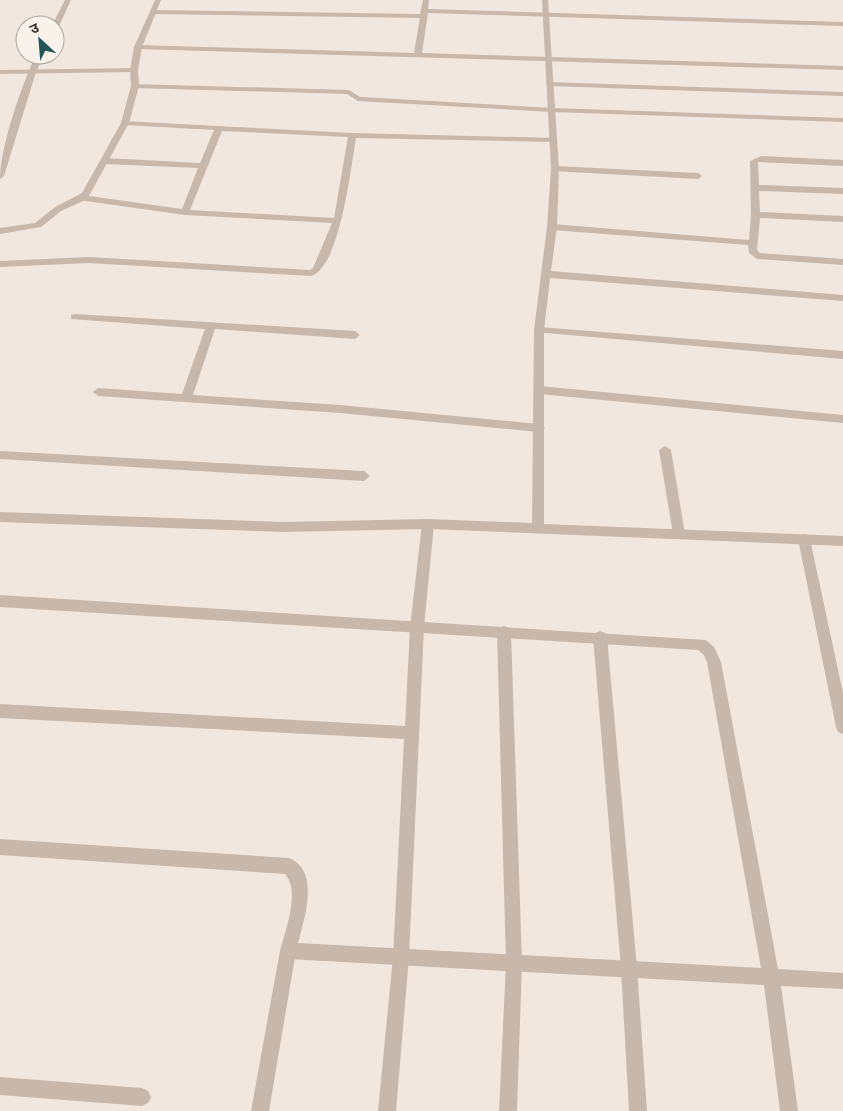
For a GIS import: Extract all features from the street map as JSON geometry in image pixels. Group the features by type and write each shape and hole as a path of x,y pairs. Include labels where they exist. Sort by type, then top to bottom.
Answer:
{"street":[{"path":"60,15 68,0"},
{"path":"82,198 105,161 125,123 135,86 134,70 138,47 158,0"},
{"path":"418,54 426,0"},
{"path":"538,527 539,330 552,227 556,169 545,0"},
{"path":"153,12 546,14 843,24"},
{"path":"138,47 843,68"},
{"path":"0,176 35,65"},
{"path":"0,72 134,70"},
{"path":"550,84 843,94"},
{"path":"135,86 349,92 358,100 552,110 843,120"},
{"path":"125,123 352,135 554,140"},
{"path":"185,212 202,166 220,127"},
{"path":"0,264 90,260 311,273 317,270 338,221 352,135"},
{"path":"843,163 757,160 754,163 756,215 752,251 757,256 843,262"},
{"path":"105,161 202,166"},
{"path":"556,169 698,176"},
{"path":"756,188 843,191"},
{"path":"1,233 38,225 58,209 82,198 185,212 338,221"},
{"path":"756,215 843,220"},
{"path":"552,227 754,243"},
{"path":"545,274 843,298"},
{"path":"75,318 355,335"},
{"path":"186,398 211,326"},
{"path":"539,330 843,355"},
{"path":"540,390 843,419"},
{"path":"98,392 340,409 539,428"},
{"path":"665,450 679,534"},
{"path":"0,456 364,476"},
{"path":"0,516 284,527 428,524 538,527 843,541"},
{"path":"387,1111 401,957 417,627 428,524"},
{"path":"804,539 843,727"},
{"path":"0,601 701,644 709,651 714,662 771,977 789,1111"},
{"path":"504,632 514,963 508,1111"},
{"path":"600,637 629,968 638,1111"},
{"path":"0,711 412,733"},
{"path":"0,847 289,866 297,871 302,888 288,951 260,1111"},
{"path":"288,951 843,981"},
{"path":"0,1086 142,1098"}]}
